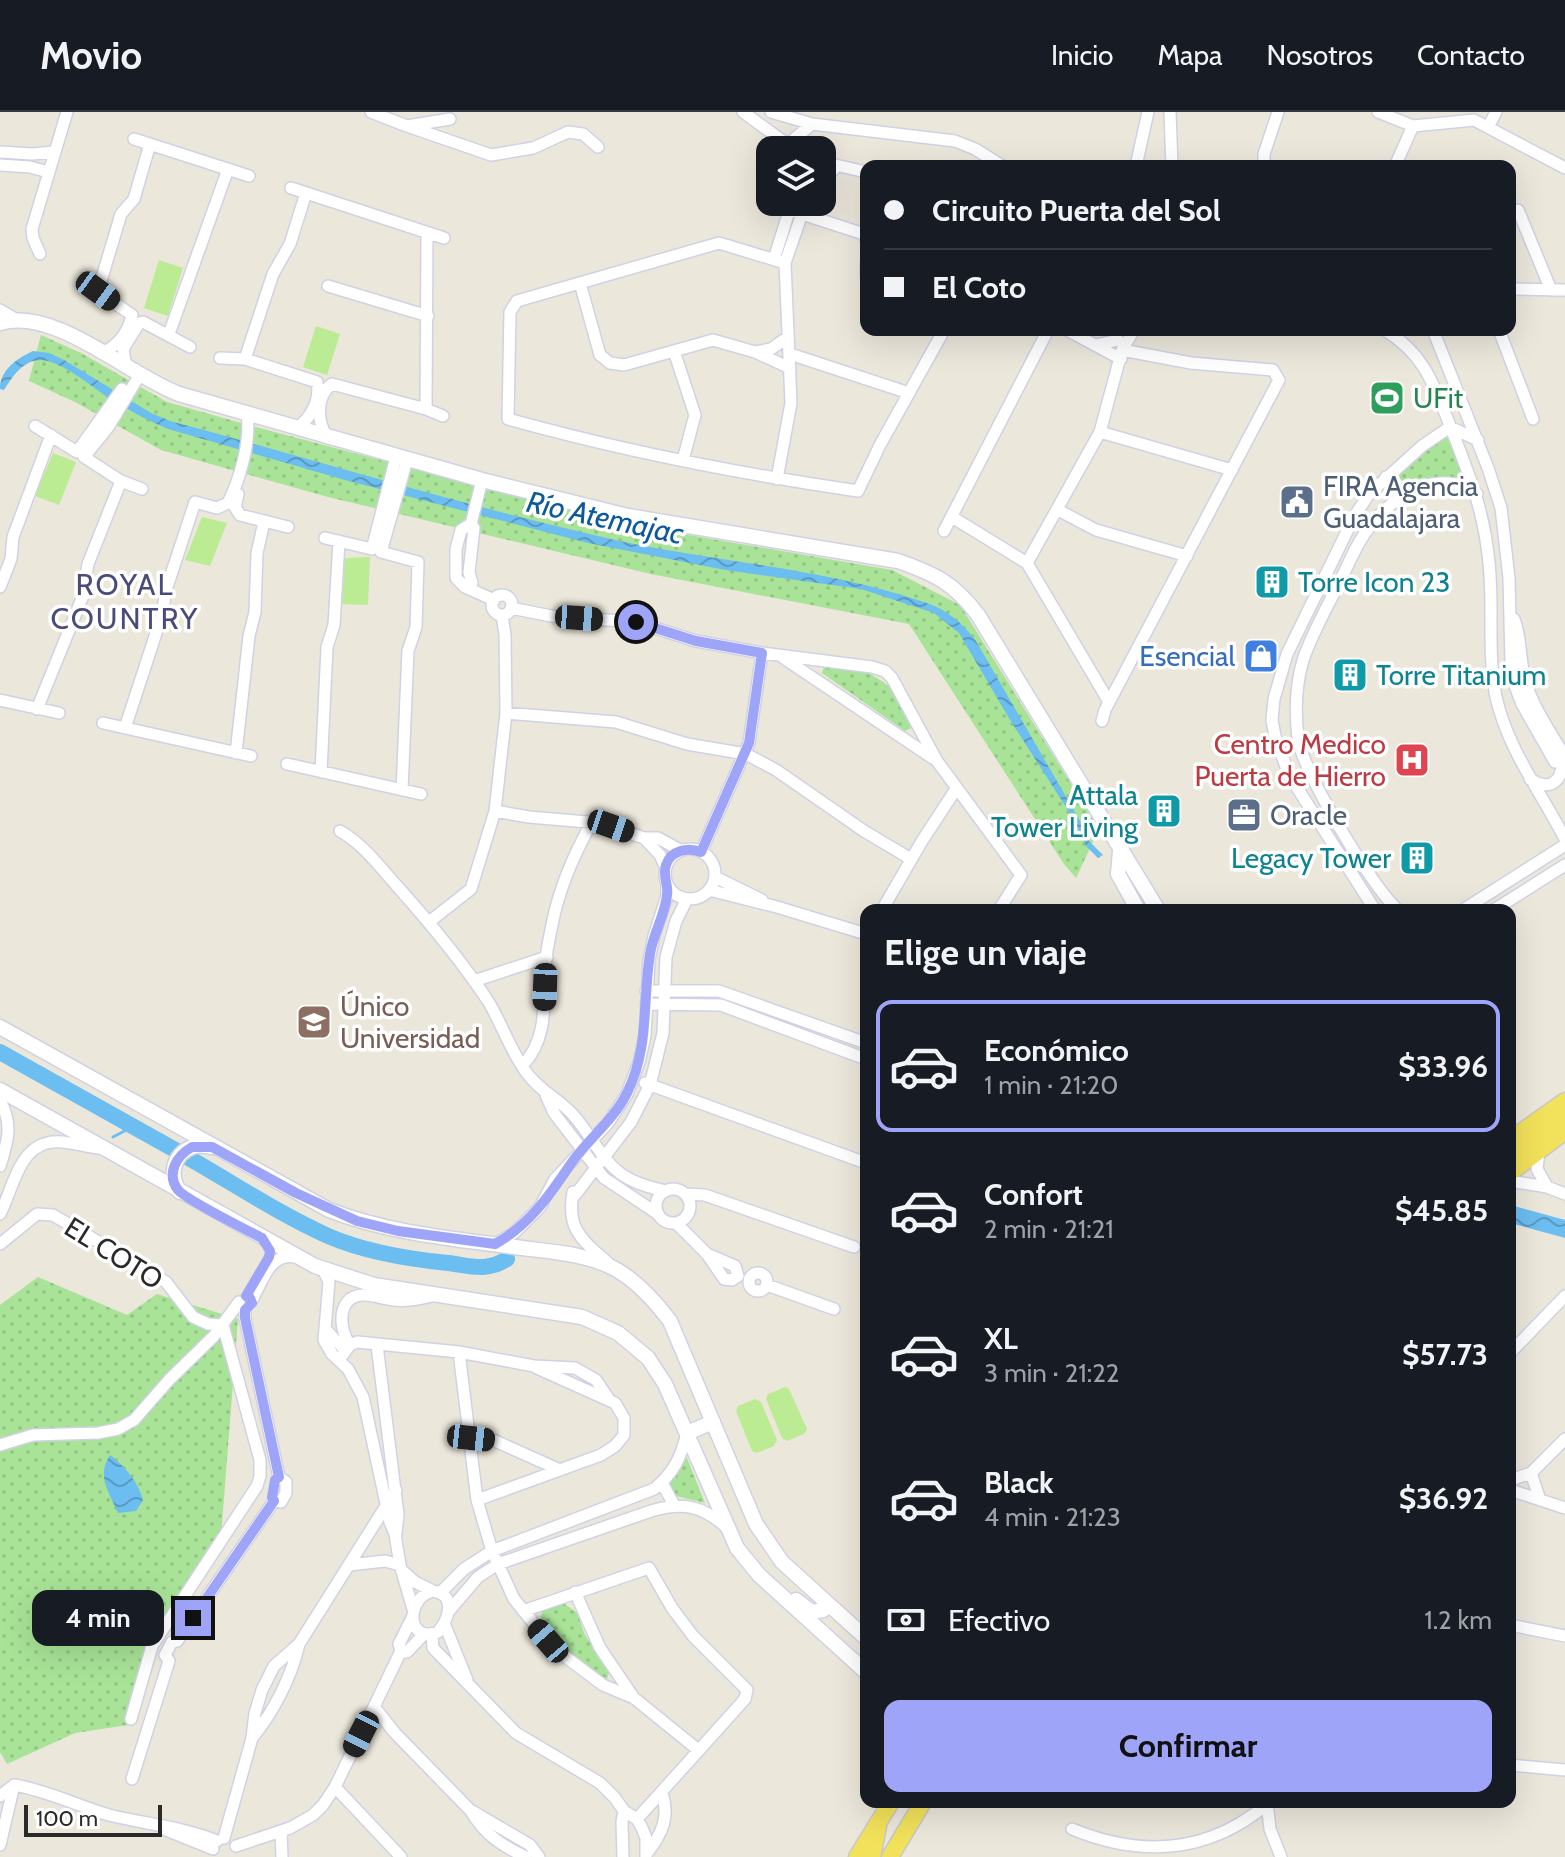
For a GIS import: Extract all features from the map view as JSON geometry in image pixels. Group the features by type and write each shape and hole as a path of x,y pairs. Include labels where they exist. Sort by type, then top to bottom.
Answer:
{"main road":[{"path":"8,321 53,327 101,353 132,377 328,438 400,464 481,485 628,516 898,561 939,576 964,595 978,615 1154,904"},
{"path":"1120,851 1118,874 1135,904"},
{"path":"0,1027 296,1193 357,1221 398,1231 579,1256 612,1268 645,1291 670,1321 746,1504 768,1544 796,1576 860,1633"},
{"path":"0,1090 295,1257 323,1269 374,1285 593,1319 636,1345 657,1369 737,1548 759,1575 860,1667"},
{"path":"1516,1136 1565,1101"},
{"path":"1516,1155 1538,1133 1565,1114"},
{"path":"1516,1168 1565,1131"},
{"path":"181,1193 172,1172 180,1156 192,1147 212,1147"},
{"path":"687,1433 713,1422"},
{"path":"759,1575 778,1585 809,1611 819,1611 828,1605"},
{"path":"857,1857 887,1808"},
{"path":"890,1857 919,1808"},
{"path":"872,1857 878,1838 878,1821"}],"street":[{"path":"40,254 32,229 67,112"},
{"path":"371,112 491,155 533,148 568,132 583,134 598,147"},
{"path":"743,112 775,136"},
{"path":"771,112 812,124 955,141 992,160"},
{"path":"1137,160 1148,112"},
{"path":"1170,112 1172,160"},
{"path":"1264,160 1278,112"},
{"path":"1378,112 1413,126 1476,116 1488,127 1564,165"},
{"path":"1488,127 1496,112"},
{"path":"407,126 449,115 456,142"},
{"path":"798,136 812,124"},
{"path":"1398,160 1413,126"},
{"path":"134,139 249,176"},
{"path":"101,353 117,344 132,318 93,288 121,214 134,199 150,144"},
{"path":"975,149 979,160"},
{"path":"0,152 31,160 48,172"},
{"path":"0,165 54,152"},
{"path":"836,167 860,171"},
{"path":"169,334 228,169"},
{"path":"291,188 444,238"},
{"path":"245,359 273,274 290,244 306,193"},
{"path":"1518,210 1551,290"},
{"path":"777,479 790,419 790,354 780,261 794,216"},
{"path":"820,216 860,232"},
{"path":"426,409 427,233"},
{"path":"780,261 719,243 517,301 510,312 508,419 557,433 683,460 858,491 941,336"},
{"path":"580,283 600,355 610,363 624,365 713,340 755,352 790,368"},
{"path":"328,286 428,316"},
{"path":"1516,289 1565,290"},
{"path":"0,310 8,321"},
{"path":"35,426 77,452 114,409 132,377 123,349 137,325 143,322 190,347"},
{"path":"944,531 1045,336"},
{"path":"1079,336 1096,345 1120,345 1191,363 1275,371 1279,380 1109,702 1102,721"},
{"path":"1394,336 1424,365 1431,377 1470,473 1485,529 1490,567 1489,651 1502,718 1528,777 1565,842 1472,904"},
{"path":"1435,336 1478,440 1501,508 1509,578 1514,683 1522,704 1555,762"},
{"path":"1501,336 1533,419"},
{"path":"755,352 771,349 788,337"},
{"path":"1096,345 1120,345"},
{"path":"1027,563 1100,432 1120,345"},
{"path":"674,351 695,415 683,460"},
{"path":"790,354 909,393"},
{"path":"220,358 245,359 317,382 318,391 311,414 296,428"},
{"path":"328,438 320,425 319,411 325,392 332,384 443,416"},
{"path":"114,409 109,426 84,457 121,481 142,489"},
{"path":"247,414 251,431 235,507 240,515 288,527"},
{"path":"251,431 263,419"},
{"path":"1450,427 1478,440"},
{"path":"1371,904 1289,775 1278,750 1272,720 1274,699 1281,669 1354,517 1369,494 1386,477 1450,427"},
{"path":"1100,432 1232,470"},
{"path":"0,587 11,559 13,537 51,435"},
{"path":"125,728 195,502 217,508 228,503 244,463"},
{"path":"325,538 372,549 400,464"},
{"path":"1470,473 1488,468"},
{"path":"1386,477 1401,498"},
{"path":"37,709 83,596 88,564 121,481"},
{"path":"1393,904 1377,886 1307,767 1298,741 1300,674 1310,642 1361,539 1382,513 1420,488 1445,482 1465,486 1477,494"},
{"path":"429,922 471,889 495,811 506,713 507,597 498,596 494,600 456,578 455,560 461,530 470,524 481,485"},
{"path":"389,502 381,552 418,562 416,627 408,651 402,790"},
{"path":"1058,510 1096,530 1187,556"},
{"path":"952,517 1027,563 1109,702"},
{"path":"236,753 249,636 255,612 257,553 264,522"},
{"path":"470,524 477,535 472,588"},
{"path":"321,772 327,647 334,625 339,541"},
{"path":"506,611 636,622 696,641 885,671 902,692 937,761 1021,875 1003,904"},
{"path":"1510,612 1519,632 1525,681 1562,752 1564,763 1560,776 1549,784 1539,784 1528,777"},
{"path":"701,852 746,754 762,653"},
{"path":"778,654 937,761"},
{"path":"1281,669 1300,674"},
{"path":"0,700 59,713"},
{"path":"506,713 616,722 687,744 746,754 776,770 852,823 911,859"},
{"path":"103,723 251,756"},
{"path":"287,764 421,794"},
{"path":"1289,775 1307,767"},
{"path":"885,904 956,789"},
{"path":"495,811 592,822 644,838 658,838 680,850"},
{"path":"522,1066 541,1032 552,924 564,882 592,822"},
{"path":"340,831 353,839 429,922 474,981 498,1018 522,1066 546,1094 564,1106 600,1164 604,1178 666,1222 676,1223 687,1217 690,1205 685,1194"},
{"path":"495,1244 522,1226 540,1207 557,1177 588,1146 619,1107 634,1078 645,1036 651,948 667,896 665,866 660,855 644,838"},
{"path":"665,866 680,850 695,849 712,862 715,877 702,896 687,899 679,897 667,885"},
{"path":"1503,904 1565,865"},
{"path":"715,877 777,907"},
{"path":"709,890 860,932"},
{"path":"612,1268 575,1231 571,1216 572,1199 636,1113 650,1085 661,1046 669,945 687,899"},
{"path":"474,981 547,957"},
{"path":"646,991 663,997 721,1005 860,1057"},
{"path":"647,1004 663,997 719,991 860,1041"},
{"path":"798,1034 802,1020"},
{"path":"634,1078 860,1157"},
{"path":"0,1100 9,1118 10,1133 1,1163"},
{"path":"0,1214 19,1168 31,1152 46,1143 100,1148"},
{"path":"1539,1149 1537,1169 1547,1187"},
{"path":"600,1164 629,1179 666,1191 705,1195 854,1247"},
{"path":"1516,1182 1547,1187 1565,1194"},
{"path":"658,1214 657,1201 666,1191"},
{"name":"EL COTO","path":"0,1244 37,1214 53,1215 166,1282 193,1317 208,1324 223,1325"},
{"path":"676,1223 707,1254 724,1279 744,1278 755,1291 767,1285 834,1309"},
{"path":"132,1779 169,1661 180,1652 177,1641 274,1501 281,1502 286,1493 286,1482 279,1477 245,1318 245,1302 270,1254 262,1238"},
{"path":"0,1445 33,1435 98,1433 118,1429 134,1420 245,1302 274,1261 286,1255 295,1257"},
{"path":"323,1269 329,1282 325,1329 333,1346 346,1351 377,1345 459,1352 534,1366 608,1398 620,1410 624,1418 624,1435 601,1455 477,1500"},
{"path":"436,1295 399,1301 364,1295 354,1297 343,1309 341,1319 348,1369 363,1397 417,1631 428,1634 438,1632 478,1577 498,1564 597,1528 674,1505 703,1509 726,1527"},
{"path":"1516,1347 1565,1296"},
{"path":"131,1719 152,1646 240,1514 260,1476 260,1460 223,1325"},
{"path":"377,1345 396,1490 398,1515 395,1534"},
{"path":"459,1352 477,1500 498,1564 523,1611 548,1641 588,1675 634,1698"},
{"path":"363,1397 382,1390"},
{"path":"14,1785 108,1814 162,1828 180,1829 218,1846 231,1840 236,1851 313,1815 335,1787 375,1708 401,1651 399,1644 422,1595 437,1591 492,1551 654,1489 678,1462 687,1433"},
{"path":"471,1438 493,1440 560,1470"},
{"path":"1516,1478 1531,1473 1565,1439"},
{"path":"1531,1473 1540,1500"},
{"path":"662,1483 674,1505"},
{"path":"218,1846 252,1738 262,1690 274,1666 299,1644 396,1490"},
{"path":"1516,1492 1565,1508"},
{"path":"592,1513 597,1528"},
{"path":"349,1565 385,1561 402,1568 415,1582 437,1591 449,1603 446,1617 468,1684"},
{"path":"523,1611 649,1568 672,1608 693,1636 747,1690 745,1699 637,1819"},
{"path":"575,1592 595,1639 634,1698 697,1749"},
{"path":"1516,1626 1565,1636"},
{"path":"401,1651 407,1652 428,1634"},
{"path":"428,1634 433,1648 516,1733 600,1783 624,1811 637,1819 646,1838 646,1855"},
{"path":"252,1738 265,1723 296,1659 299,1644"},
{"path":"375,1708 395,1733 471,1811 530,1845 539,1857"},
{"path":"1516,1766 1565,1770"},
{"path":"0,1796 14,1785"},
{"path":"0,1845 14,1785"},
{"path":"335,1787 401,1857"},
{"path":"646,1855 664,1826 666,1814 662,1793"},
{"path":"1072,1829 1088,1840 1107,1847 1162,1855 1192,1849 1220,1837 1261,1808"},
{"path":"1267,1808 1270,1829 1281,1857"},
{"path":"471,1811 479,1826 491,1838 526,1857"},
{"path":"623,1857 624,1811"},
{"path":"281,1831 283,1856"}],"green space":[{"path":"159,260 183,268 168,316 144,308"},
{"path":"316,326 340,334 327,375 303,367"},
{"path":"41,335 81,353 167,402 619,523 892,570 960,605 1099,829 1076,878 909,624 651,574 328,497 161,450 75,402 29,381"},
{"path":"1446,433 1467,479 1434,477 1403,487 1403,481 1393,474"},
{"path":"53,453 76,462 59,505 35,496"},
{"path":"202,517 227,523 210,566 185,560"},
{"path":"370,557 368,605 342,604 345,558"},
{"path":"824,667 864,670 891,687 911,728 905,731 822,673"},
{"path":"38,1277 127,1315 157,1294 238,1319 220,1549 156,1651 128,1725 75,1733 7,1764 0,1752 0,1305"},
{"path":"785,1387 789,1389 807,1429 804,1434 787,1441 782,1438 766,1399 768,1394"},
{"path":"755,1399 761,1402 777,1440 774,1446 757,1453 752,1451 736,1411 738,1406"},
{"path":"685,1453 705,1503 672,1495 667,1485"},
{"path":"561,1601 577,1613 585,1635 610,1671 607,1679 569,1655 540,1620 543,1610"}],"water":[{"path":"33,351 49,353 64,360 151,413 170,421 544,523 639,545 844,580 940,609 976,641 1088,840 1103,855 1098,858 1086,846 1073,818 959,633 934,613 861,589 725,570 588,543 345,480 168,429 126,408 68,370 50,362 41,360 29,363 15,374 4,390 0,389 3,376 10,366"},
{"path":"1516,1207 1565,1220 1565,1238 1516,1225"},
{"path":"110,1455 126,1469 138,1487 143,1500 136,1511 118,1513 111,1498 104,1477"}],"waterway":[{"path":"0,1052 177,1151"},
{"path":"113,1137 134,1126"},
{"path":"187,1157 292,1218 328,1236 371,1251 485,1267 507,1259"}],"place":[{"name":"UFit","path":"1387,398"},
{"name":"FIRA Agencia Guadalajara","path":"1297,502"},
{"name":"Torre Icon 23","path":"1272,582"},
{"name":"Esencial","path":"1261,656"},
{"name":"Torre Titanium","path":"1350,675"},
{"name":"Centro Medico Puerta de Hierro","path":"1412,760"},
{"name":"Attala Tower Living","path":"1164,811"},
{"name":"Oracle","path":"1244,815"},
{"name":"Legacy Tower","path":"1417,858"},
{"name":"Único Universidad","path":"314,1022"}],"district":[{"name":"ROYAL COUNTRY","path":"125,602"}],"route":[{"path":"193,1618 274,1501 275,1480 279,1477 245,1318 245,1310 252,1303 246,1296 270,1251 262,1238 181,1193 173,1179 175,1164 192,1147 212,1147 329,1210 357,1221 398,1231 495,1244 514,1233 540,1207 570,1165 608,1123 627,1094 645,1036 649,960 667,896 665,866 680,850 695,849 701,852 749,743 762,653 696,641 636,622"}],"water label":[{"name":"Río Atemajac","path":"605,518"}]}
